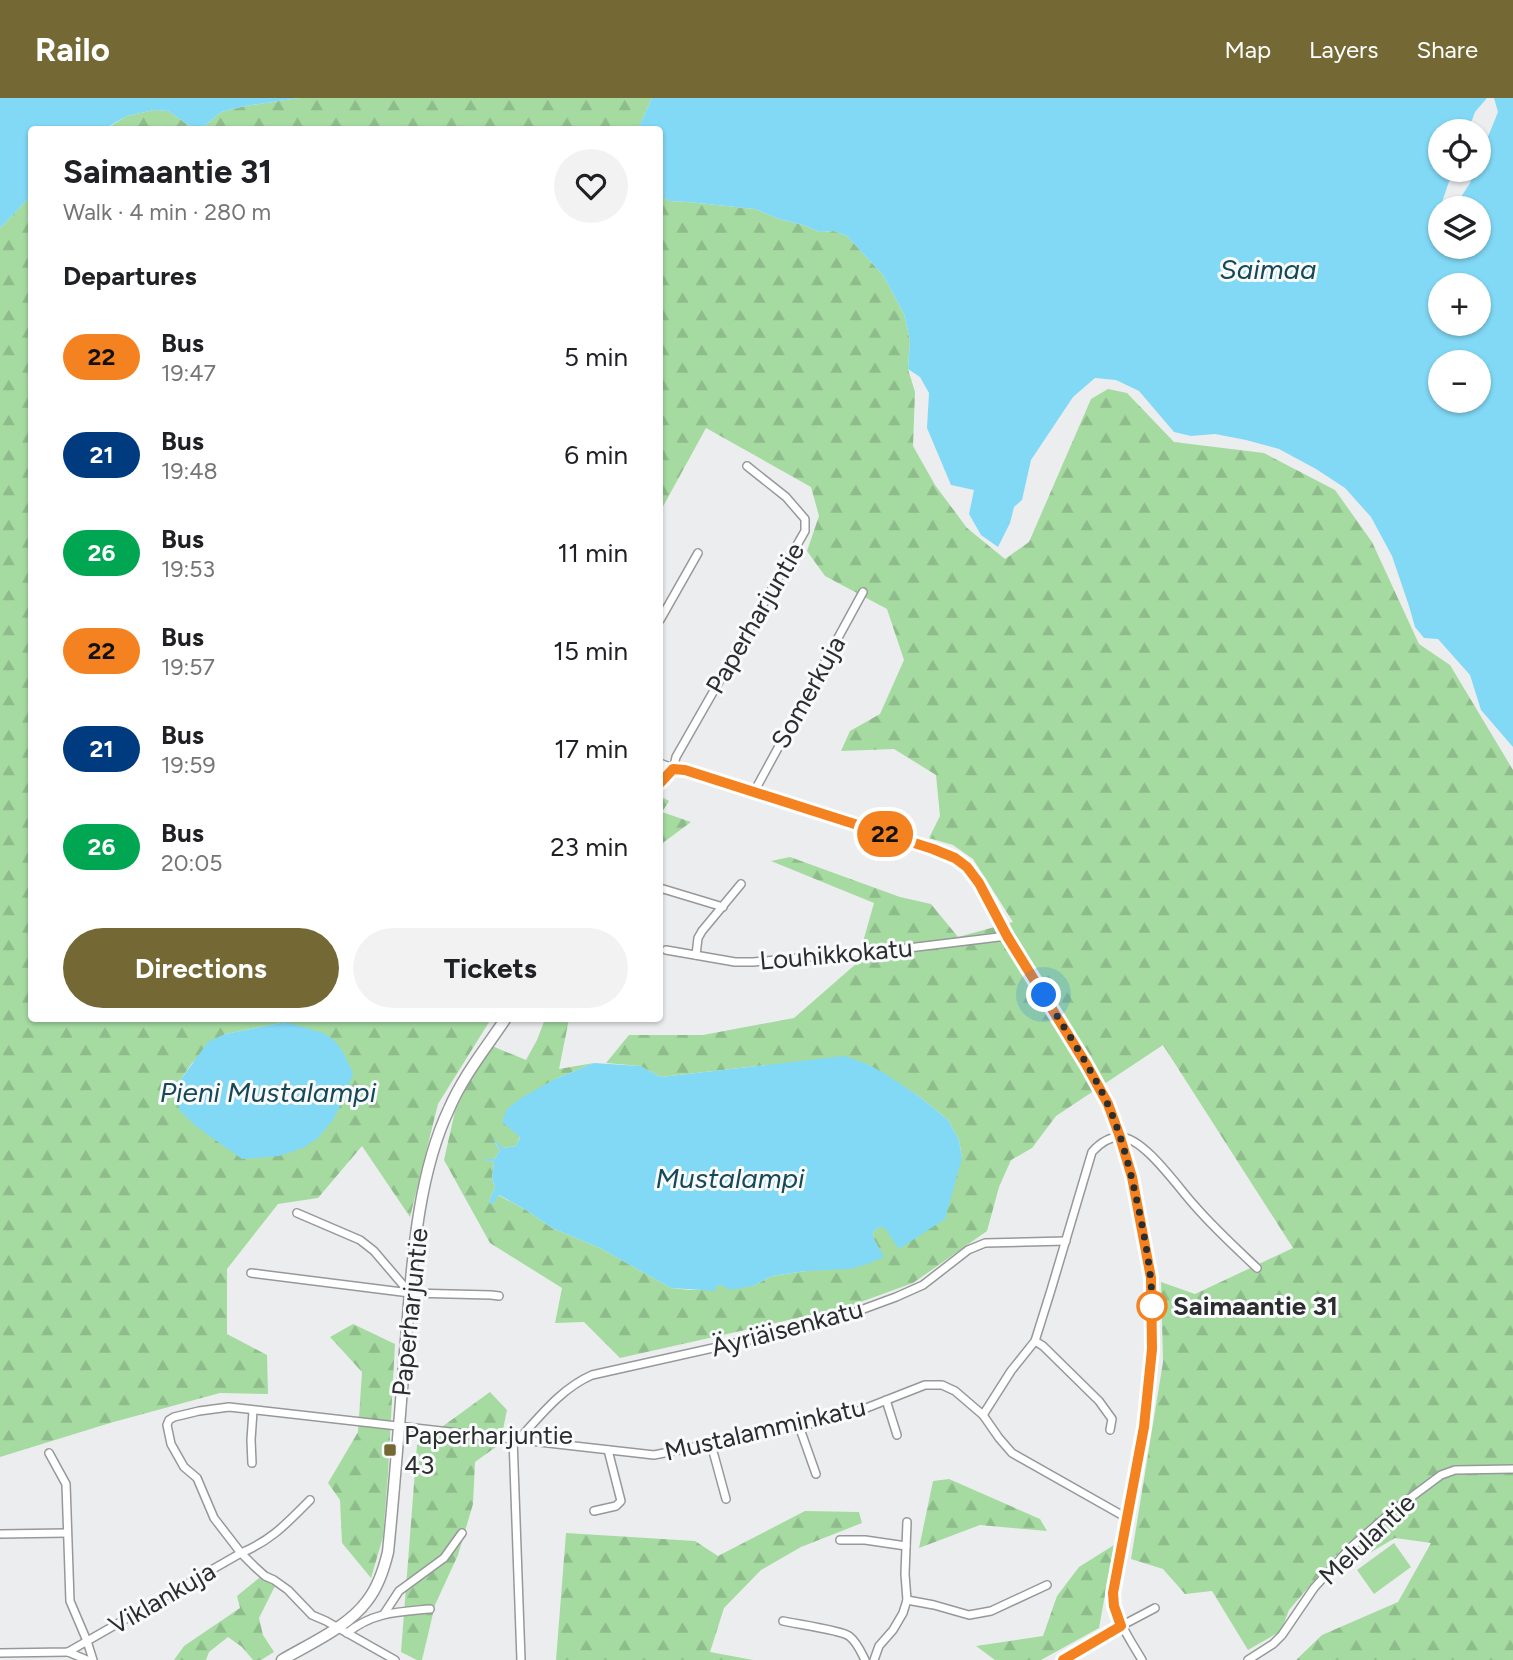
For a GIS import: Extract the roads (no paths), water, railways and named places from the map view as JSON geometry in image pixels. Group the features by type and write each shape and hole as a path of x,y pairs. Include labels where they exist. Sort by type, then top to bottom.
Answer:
{"street":[{"name":"Paperharjuntie","path":"663,780 673,769 676,757 805,531 805,519 786,497 747,466"},
{"path":"663,615 698,553"},
{"name":"Somerkuja","path":"754,792 863,592"},
{"path":"663,764 933,849 955,858 967,867 979,883 1007,936 1108,1104 1132,1177 1151,1278 1152,1349 1149,1387 1113,1593 1121,1626 1142,1660"},
{"path":"696,955 698,938 741,884"},
{"path":"663,889 723,907"},
{"name":"Louhikkokatu","path":"666,950 736,962 753,962 1007,936"},
{"name":"Paperharjuntie","path":"282,1660 360,1610 383,1573 388,1552 410,1293 423,1192 437,1138 449,1108 471,1068 503,1022"},
{"path":"983,1415 1011,1371 1035,1341 1092,1152 1098,1144 1120,1137 1133,1141 1146,1150 1195,1207 1257,1268"},
{"path":"297,1213 360,1240 374,1251 410,1293"},
{"name":"Äyriäisenkatu","path":"516,1439 553,1402 579,1381 592,1375 807,1328 839,1318 923,1284 968,1250 985,1243 1066,1241"},
{"path":"251,1272 410,1293 499,1296"},
{"path":"1035,1341 1100,1401 1112,1419 1110,1430"},
{"name":"Mustalamminkatu","path":"241,1553 214,1518 197,1478 184,1466 172,1444 167,1425 174,1417 199,1410 229,1407 654,1455 851,1414 925,1385 942,1385 955,1391 983,1415 1012,1453 1127,1518"},
{"path":"887,1400 897,1436"},
{"path":"252,1463 253,1411"},
{"path":"799,1426 816,1474"},
{"path":"516,1439 521,1660"},
{"path":"711,1444 726,1499"},
{"path":"594,1511 616,1506 621,1501 608,1450"},
{"path":"49,1453 66,1484 71,1601 93,1660"},
{"name":"Melulantie","path":"1248,1660 1282,1635 1314,1588 1350,1548 1394,1510 1441,1475 1455,1470 1513,1469"},
{"name":"Viklankuja","path":"0,1653 68,1652 259,1545 277,1533 310,1500"},
{"path":"874,1660 879,1646 903,1613 907,1600 907,1522"},
{"path":"0,1534 67,1533"},
{"path":"384,1614 399,1591 444,1558 462,1533"},
{"path":"839,1541 865,1540 906,1546"},
{"path":"241,1553 265,1576 288,1590 312,1615 395,1660"},
{"path":"907,1600 969,1615 991,1611 1047,1585"},
{"path":"1063,1660 1155,1608"},
{"path":"347,1633 384,1614 430,1609"},
{"path":"783,1621 834,1630 849,1636 865,1660"},
{"path":"68,1652 87,1660"}],"water":[{"path":"0,98 299,98 221,112 204,126 190,126 168,111 154,110 127,116 109,126 28,126 28,199 0,228"},
{"name":"Saimaa","path":"652,98 1487,98 1472,119 1428,119 1428,182 1449,182 1444,196 1428,196 1428,259 1491,259 1491,196 1462,196 1470,182 1491,182 1491,129 1498,112 1494,98 1513,98 1513,747 1481,710 1470,675 1438,639 1424,638 1415,627 1392,556 1371,517 1345,488 1279,449 1215,434 1191,436 1174,432 1139,391 1116,380 1095,378 1073,397 1031,460 1022,500 1014,507 1010,523 998,547 981,535 969,514 974,490 951,485 927,428 929,393 920,377 908,369 910,340 904,314 883,275 847,236 834,231 820,232 755,209 669,201 663,197 663,126 639,126"},
{"name":"Pieni Mustalampi","path":"286,1022 312,1029 335,1041 353,1073 333,1120 318,1138 303,1148 279,1156 242,1159 197,1127 180,1111 175,1094 179,1082 208,1042 225,1034"},
{"name":"Mustalampi","path":"845,1056 884,1073 948,1120 959,1140 962,1158 945,1219 899,1249 884,1227 877,1228 872,1235 884,1257 865,1265 772,1276 753,1286 730,1290 722,1285 716,1286 716,1291 671,1288 600,1248 552,1228 499,1195 492,1205 489,1201 495,1187 492,1179 494,1162 481,1159 495,1159 500,1150 492,1138 503,1148 516,1146 520,1137 502,1122 507,1109 555,1079 594,1063 640,1066 661,1077"}],"place":[{"name":"Saimaantie 31","path":"1152,1306"},
{"name":"Paperharjuntie 43","path":"390,1450"}]}
